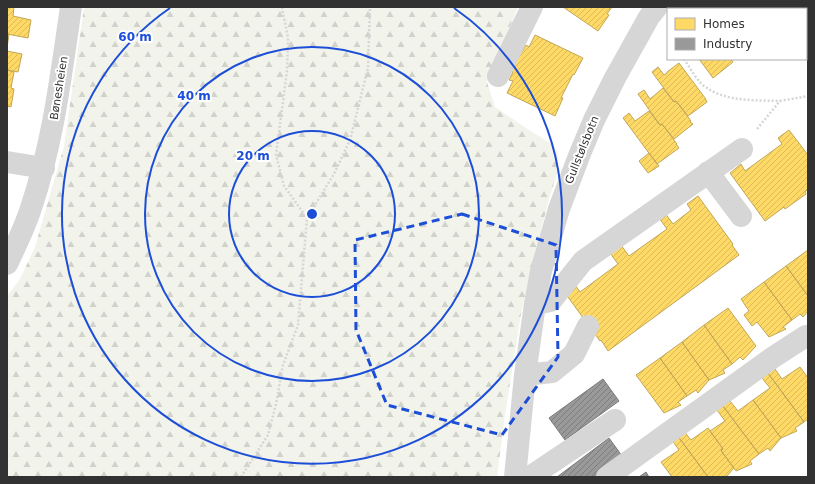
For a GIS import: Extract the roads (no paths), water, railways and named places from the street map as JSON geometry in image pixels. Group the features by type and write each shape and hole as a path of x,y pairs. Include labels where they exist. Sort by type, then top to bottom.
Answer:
{"street":[{"name":"Bønesheien","path":"7,264 22,233 44,168 63,64 71,7"},
{"path":"498,76 532,7"},
{"name":"Gullstølsbotn","path":"515,477 525,375 535,304 541,270 559,209 594,120 615,78 657,7"},
{"path":"535,304 551,302 583,261 742,148"},
{"path":"7,162 44,168"},
{"path":"708,172 741,216"},
{"path":"525,375 552,372 574,354 588,326"},
{"path":"607,477 806,336"},
{"path":"530,477 615,420"}]}
